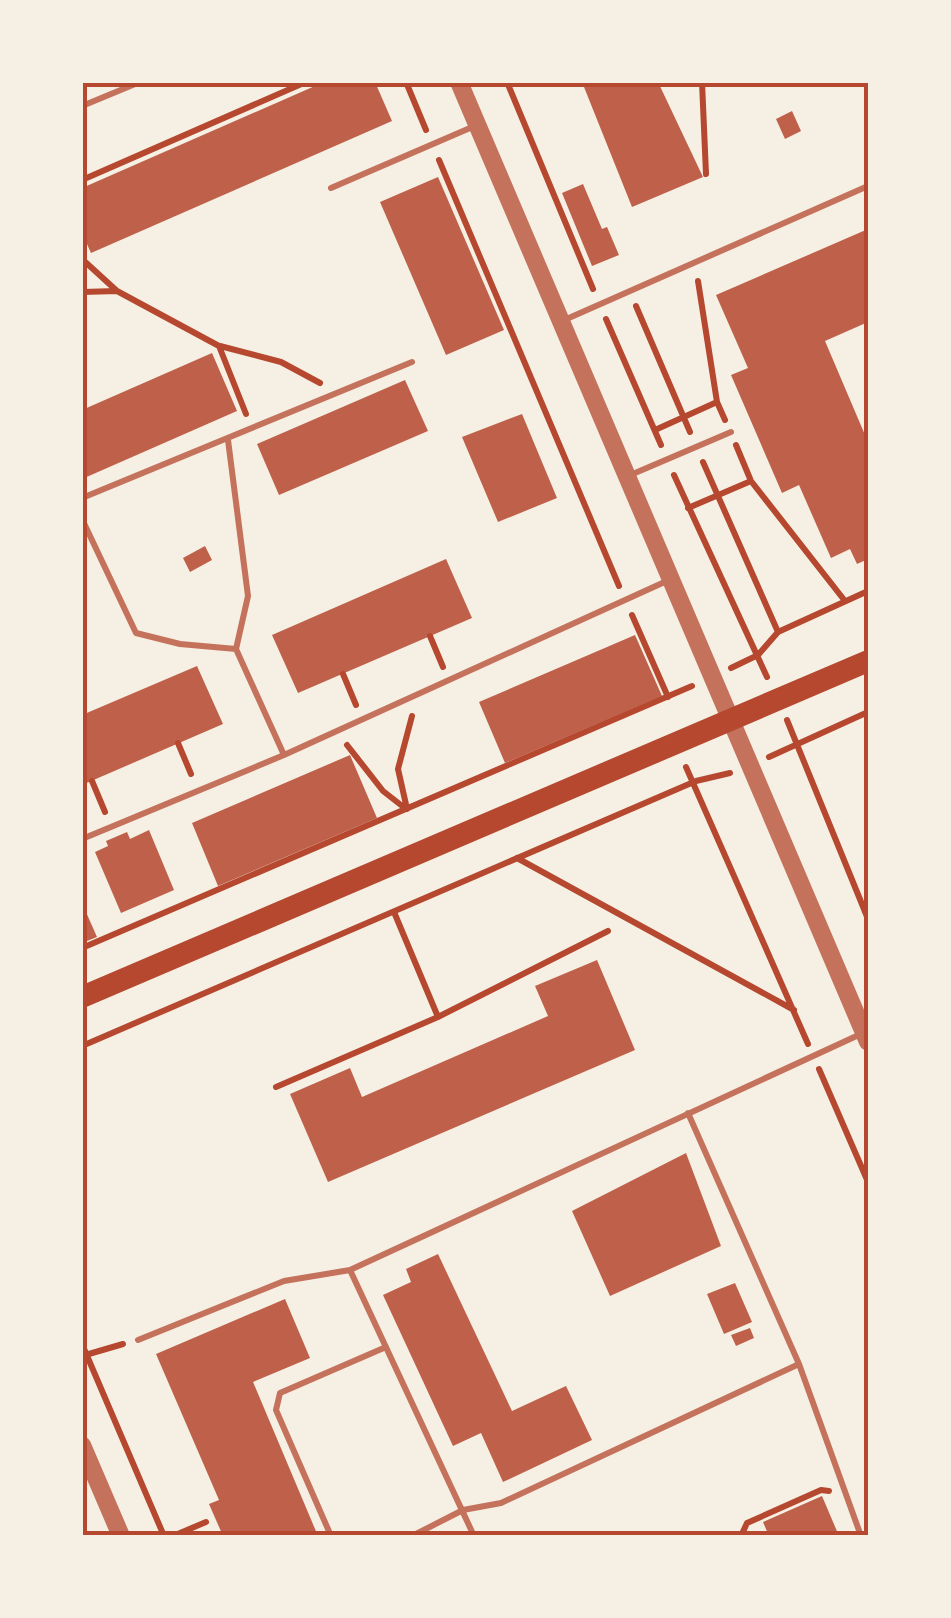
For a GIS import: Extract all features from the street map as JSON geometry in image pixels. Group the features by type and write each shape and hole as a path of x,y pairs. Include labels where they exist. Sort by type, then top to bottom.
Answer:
{"main road":[{"path":"82,997 868,662"}],"street":[{"path":"459,82 748,766 861,1006 866,1037"},
{"path":"82,1445 121,1536"}],"lane":[{"path":"82,106 140,82"},
{"path":"332,188 478,125"},
{"path":"561,322 868,186"},
{"path":"82,498 412,362"},
{"path":"627,477 731,432"},
{"path":"228,440 248,596 236,649 284,755"},
{"path":"82,519 136,633 180,644 236,649"},
{"path":"82,839 284,755 670,579"},
{"path":"138,1340 284,1281 350,1270 812,1055 866,1037"},
{"path":"688,1113 799,1364 861,1536"},
{"path":"350,1270 474,1536"},
{"path":"331,1536 276,1410 280,1393 386,1347"},
{"path":"412,1536 463,1510 501,1503 799,1364"}],"path":[{"path":"82,180 182,141 306,82"},
{"path":"406,82 668,696"},
{"path":"507,82 688,508 798,744 868,919"},
{"path":"702,82 706,174"},
{"path":"82,259 117,292 219,346 281,362 339,392"},
{"path":"695,264 717,402 751,481 845,601"},
{"path":"82,292 117,292"},
{"path":"219,346 253,430"},
{"path":"655,430 717,402"},
{"path":"688,508 751,481"},
{"path":"82,948 659,702 758,655 778,632 868,591"},
{"path":"430,636 448,680"},
{"path":"343,674 362,719"},
{"path":"406,810 398,770 411,732 414,695"},
{"path":"659,702 868,1182"},
{"path":"82,1046 696,781 718,778 748,766 868,712"},
{"path":"334,732 357,754 383,791 406,810"},
{"path":"178,743 198,791"},
{"path":"92,781 112,827"},
{"path":"516,858 794,1010"},
{"path":"394,912 438,1017"},
{"path":"276,1087 438,1017 608,931"},
{"path":"85,1356 138,1340"},
{"path":"82,1344 164,1536"},
{"path":"741,1536 747,1523 821,1490 845,1492"},
{"path":"173,1536 206,1522"}],"building":[{"path":"324,82 375,82 392,121 91,253 82,233 82,188"},
{"path":"582,82 658,82 703,177 632,207"},
{"path":"792,111 801,131 785,139 776,119"},
{"path":"438,177 504,330 446,355 380,202"},
{"path":"583,184 602,229 607,227 619,255 592,266 562,193"},
{"path":"868,229 868,322 825,341 868,442 868,559 857,564 850,549 831,558 799,485 782,493 731,375 748,368 716,295"},
{"path":"212,353 237,411 82,479 82,410"},
{"path":"405,380 428,431 279,495 257,444"},
{"path":"522,414 557,498 498,522 462,437"},
{"path":"205,546 212,560 190,572 183,558"},
{"path":"446,559 472,618 298,693 272,635"},
{"path":"635,635 662,696 505,763 479,702"},
{"path":"197,666 223,724 82,785 82,715"},
{"path":"350,755 377,818 218,886 192,823"},
{"path":"149,830 174,890 121,913 95,852 108,846 106,841 127,832 130,839"},
{"path":"82,903 97,937 82,943"},
{"path":"597,960 635,1050 328,1182 290,1094 350,1068 362,1097 548,1016 535,986"},
{"path":"686,1153 721,1246 610,1296 572,1211"},
{"path":"438,1254 512,1411 566,1386 592,1440 503,1482 481,1433 453,1446 383,1295 411,1282 406,1269"},
{"path":"735,1283 752,1322 724,1334 707,1294"},
{"path":"285,1299 310,1358 253,1382 318,1536 235,1536 234,1532 223,1536 209,1504 219,1500 156,1354"},
{"path":"750,1328 754,1338 736,1346 731,1335"},
{"path":"822,1496 839,1536 769,1536 763,1522"}]}
